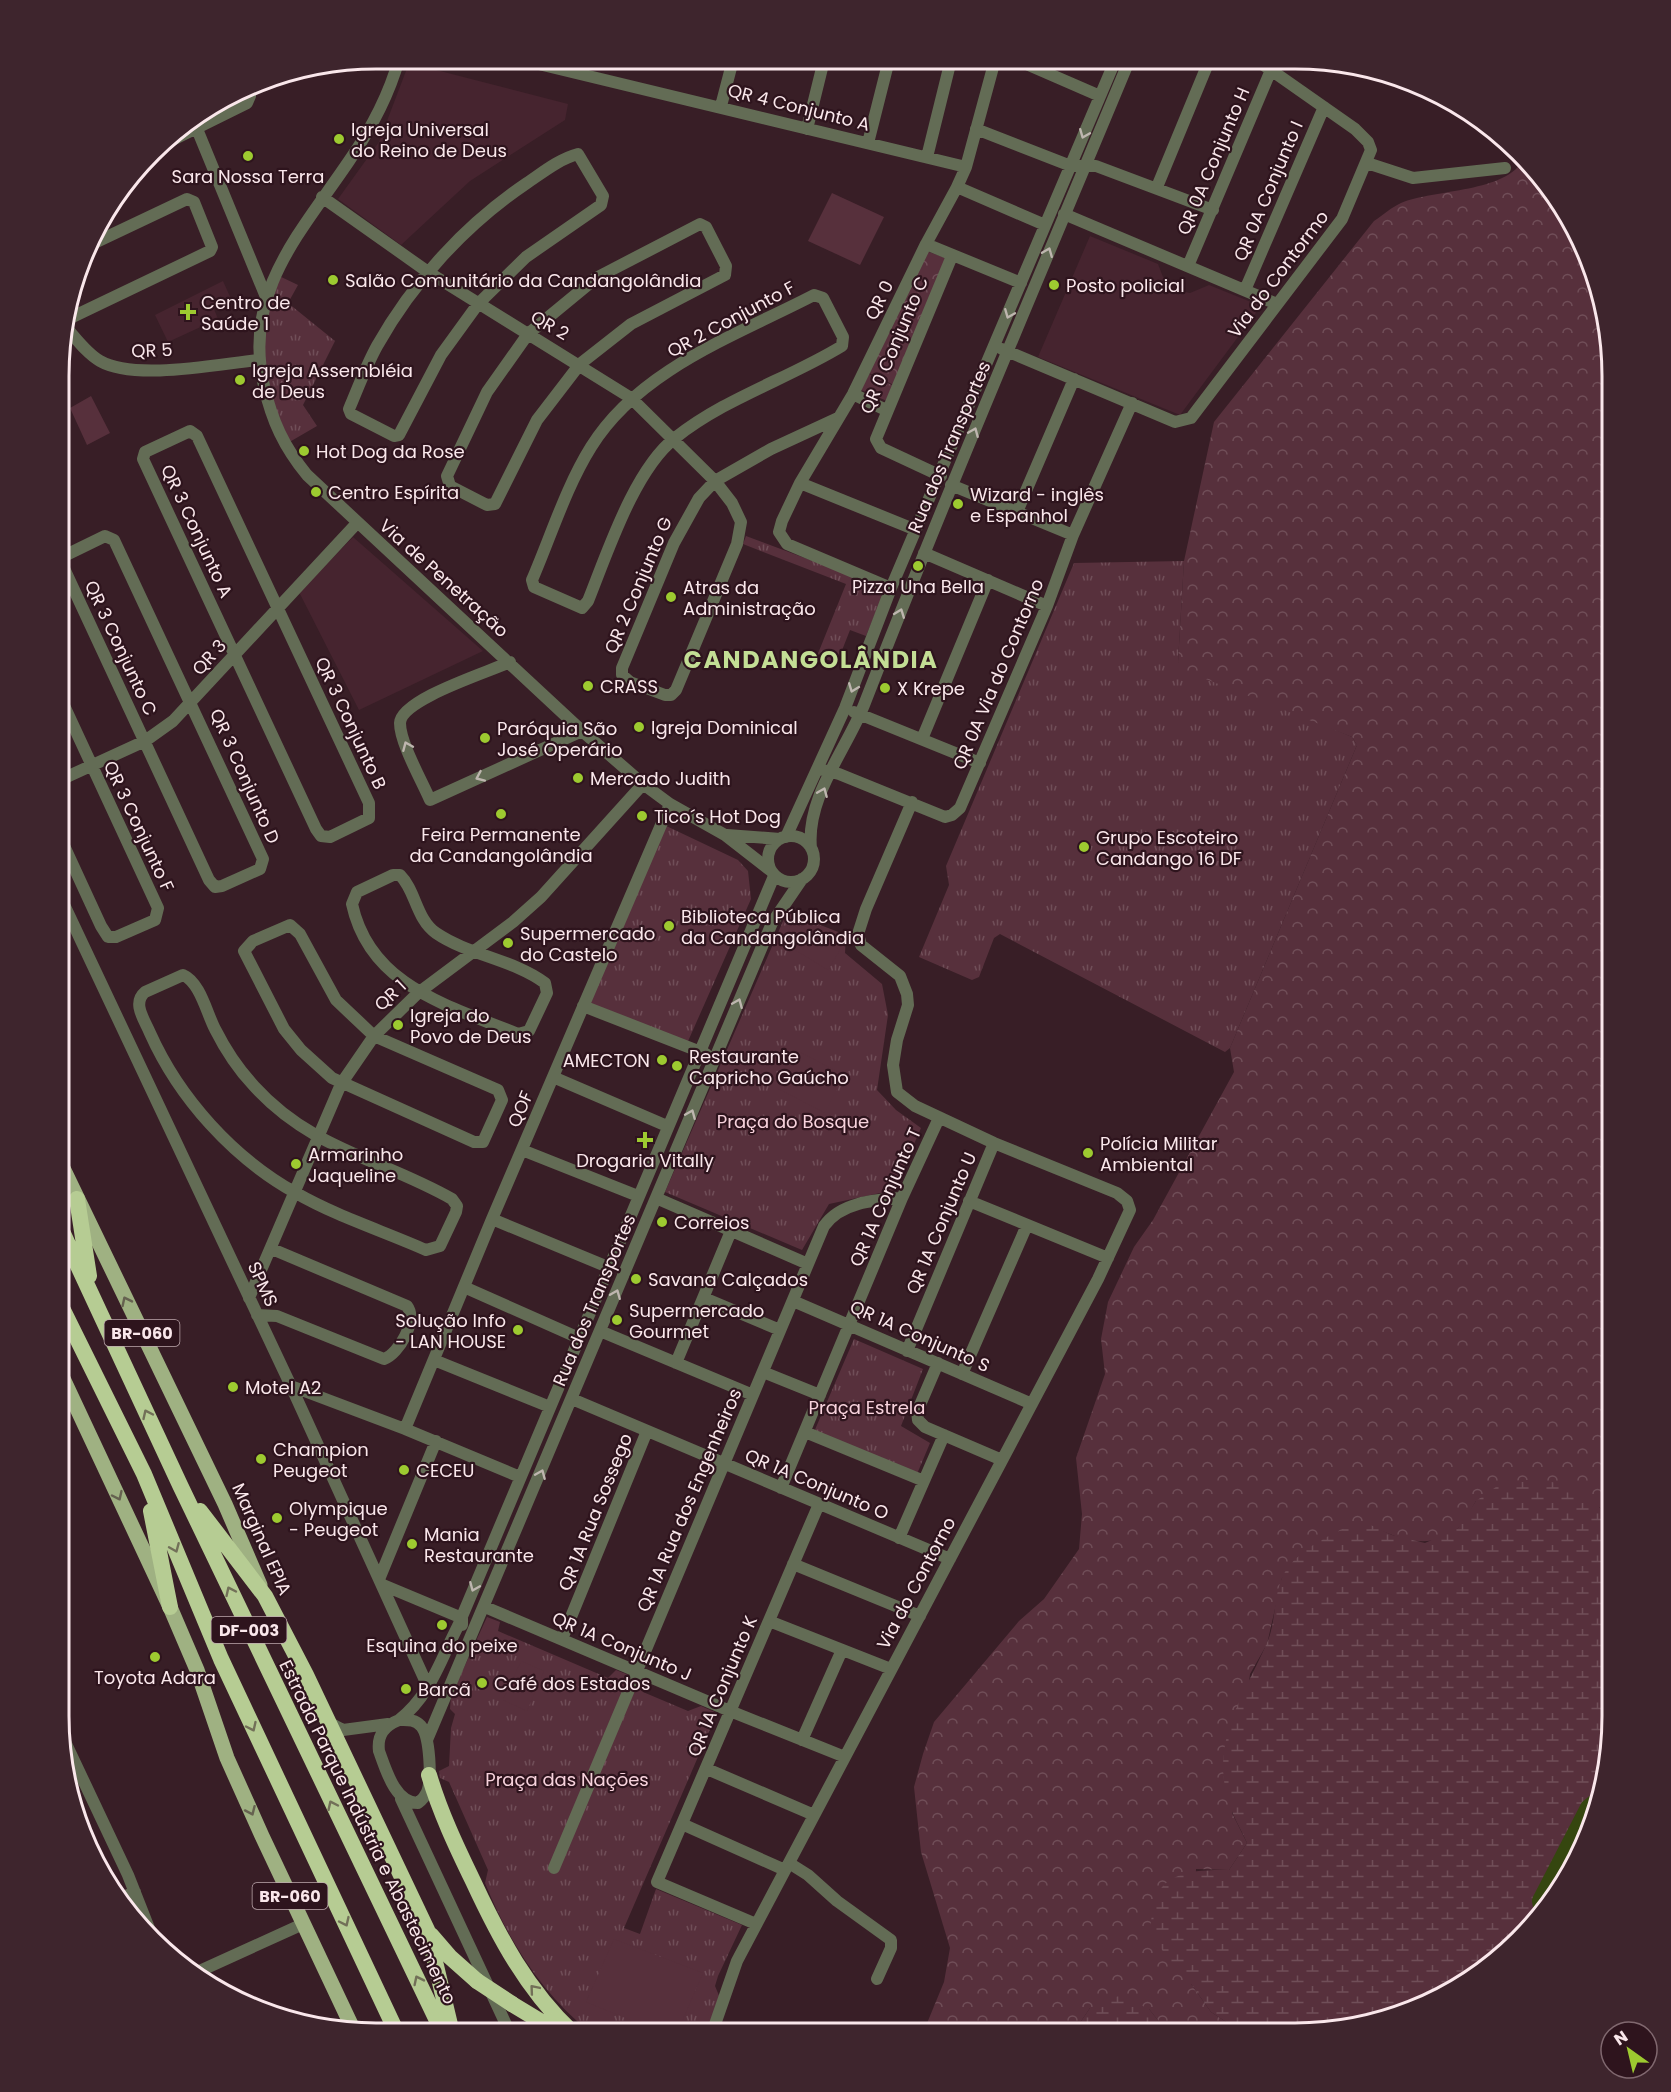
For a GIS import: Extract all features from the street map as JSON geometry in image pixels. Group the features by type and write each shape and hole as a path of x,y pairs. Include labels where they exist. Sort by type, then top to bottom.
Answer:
{"highway":[{"path":"77,1199 92,1295"},
{"name":"Estrada Parque Indústria e Abastecimento","path":"69,1245 180,1485 438,2023"},
{"name":"DF-003","path":"69,1325 144,1474 221,1659 393,2023"},
{"path":"69,1329 73,1334"},
{"path":"144,1474 170,1607"},
{"path":"180,1485 265,1596"},
{"name":"Marginal EPIA","path":"265,1596 428,1932"},
{"path":"429,1775 441,1814 509,1954 530,1986 564,2023"},
{"path":"428,1932 450,2023"},
{"name":"BR-060","path":"428,1932 450,1957 477,1981 543,2023"}],"main road":[{"name":"Marginal EPIA","path":"69,1182 225,1504 265,1596"},
{"name":"BR-060","path":"69,1391 170,1607 197,1670 227,1758 349,2021"}],"street":[{"name":"Via de Penetração","path":"395,69 384,100 366,135 322,197 278,267 266,297 258,360 274,423 282,442 307,475 582,731 643,784 670,804 725,835 772,873"},
{"name":"QR 4 Conjunto A","path":"561,69 721,106 966,168"},
{"path":"721,106 731,69"},
{"path":"807,129 822,69"},
{"path":"868,143 887,69"},
{"path":"927,157 949,69"},
{"name":"QR 0","path":"891,588 787,544 779,532 800,483 852,394 966,168 993,69"},
{"path":"1038,69 1100,96"},
{"name":"Rua dos Transportes","path":"811,848 810,837 825,770 845,708 891,588 941,476 1112,69"},
{"name":"Rua dos Transportes","path":"783,838 860,715 951,485 1126,69"},
{"path":"1157,187 1206,69"},
{"path":"1271,70 1355,129 1368,142 1371,150 1367,163 1413,178 1505,168"},
{"name":"QR 0A Conjunto H","path":"1188,266 1271,70"},
{"path":"188,133 247,104 250,96"},
{"name":"QR 0A Conjunto I","path":"1245,290 1324,107"},
{"path":"196,129 266,297"},
{"path":"976,129 1071,166 1086,165 1157,187 1213,210"},
{"path":"575,155 580,155 603,196 601,205 526,257 478,304 441,354 399,435 394,436 354,416 349,409 376,347 428,272 472,226 515,191 546,170 575,155"},
{"name":"Via do Contormo","path":"995,346 1175,422 1191,418 1342,219 1367,163"},
{"path":"957,187 1045,225"},
{"name":"QR 2","path":"322,197 428,272 580,364 631,398 715,481 737,511"},
{"path":"75,318 210,251 212,247 194,202 187,199 101,240"},
{"path":"1064,214 1277,304"},
{"path":"696,225 705,225 726,266 725,275 631,324 580,364 537,420 495,504 487,506 450,486 447,476 487,392 528,334 582,288 604,273 696,225"},
{"path":"926,244 1021,283"},
{"name":"QR 0 Conjunto C","path":"941,476 881,448 876,439 886,410 952,256"},
{"name":"QR 2 Conjunto F","path":"631,398 677,367 714,346 814,295 821,295 843,337 842,346 732,402 673,439"},
{"name":"QR 5","path":"73,332 91,355 121,369 151,370 258,360"},
{"path":"1017,512 1074,378"},
{"path":"852,394 886,410"},
{"path":"631,398 606,425 580,467 532,580 534,587 579,608 585,605 635,489 673,439"},
{"name":"QR 0A Via do Contorno","path":"912,802 945,817 952,815 960,808 1047,606 1073,535 1132,403"},
{"path":"715,481 771,449 838,418"},
{"name":"QR 3 Conjunto A","path":"235,656 143,459 145,452 189,431 197,436 278,610"},
{"name":"QR 2 Conjunto G","path":"715,481 692,507 674,543 622,668 625,679 665,695 671,695 676,690 737,544 741,530 737,511"},
{"path":"800,483 916,530"},
{"path":"951,485 1073,535"},
{"name":"QR 3","path":"69,776 145,741 173,721 357,523"},
{"name":"QR 3 Conjunto C","path":"69,554 105,536 114,540 192,703"},
{"path":"924,553 1047,606"},
{"path":"902,563 917,568"},
{"name":"QR 3 Conjunto C","path":"69,579 145,741"},
{"path":"922,739 988,580"},
{"name":"QR 3 Conjunto B","path":"235,656 318,834 324,838 330,837 369,818 369,803 278,610"},
{"path":"510,662 435,693 409,708 402,715 400,721 402,734 430,800 582,731"},
{"name":"QR 3 Conjunto D","path":"145,741 212,884 222,886 260,870 263,859 257,842 192,703"},
{"path":"845,708 980,763"},
{"name":"QR 3 Conjunto F","path":"69,716 158,908 155,920 116,937 108,937 69,857"},
{"path":"825,770 912,802 866,909 858,934 861,945 892,968 905,984 908,1005 897,1040 894,1085 903,1099 915,1106 994,1143"},
{"name":"QR 1","path":"249,1298 341,1084 374,1036 418,993 541,897 643,784"},
{"name":"QOF","path":"405,1429 492,1219 670,804"},
{"name":"Via de Penetração","path":"725,835 783,838"},
{"path":"783,838 800,838 811,848 813,865 802,879 793,883 782,881 772,873 769,852 783,838"},
{"name":"Rua dos Transportes","path":"394,1722 416,1707 429,1689 462,1618 616,1246 700,1052 772,873"},
{"path":"393,875 400,875 426,924 434,932 474,951 541,980 547,986 547,993 529,1031 518,1034 418,993 390,972 367,939 352,904 357,892 393,875"},
{"name":"Rua dos Transportes","path":"427,1740 772,923 802,879"},
{"name":"SPMS","path":"69,915 291,1386 429,1689"},
{"path":"285,926 296,928 328,989 374,1036 498,1090 502,1100 487,1137 480,1143 474,1142 341,1084 301,1050 284,1029 248,962 245,947 253,940 285,926"},
{"path":"180,976 189,978 215,1029 253,1085 272,1104 318,1138 447,1196 455,1203 456,1212 444,1243 436,1249 426,1250 296,1193 243,1156 177,1082 155,1045 140,1010 141,996 180,976"},
{"path":"583,1006 715,1057"},
{"path":"553,1077 667,1126"},
{"name":"QR 1A Conjunto T","path":"781,1488 902,1198 939,1118"},
{"name":"QR 1A Conjunto U","path":"908,1351 994,1143"},
{"name":"Via do Contorno","path":"715,2023 737,1961 1126,1222 1130,1205 1117,1193 994,1143"},
{"path":"522,1150 638,1196"},
{"path":"656,1198 808,1264"},
{"name":"QR 1A Rua dos Engenheiros","path":"554,1868 824,1226 838,1212 850,1206 902,1198"},
{"path":"969,1201 1108,1258"},
{"path":"492,1219 608,1267"},
{"path":"962,1374 1027,1225"},
{"path":"676,1363 731,1231"},
{"path":"616,1246 633,1253"},
{"path":"257,1315 277,1316 384,1359 398,1349 411,1320 407,1306 272,1249"},
{"path":"464,1287 579,1338"},
{"path":"704,1298 780,1330"},
{"name":"QR 1A Conjunto S","path":"793,1301 1032,1404"},
{"path":"600,1332 753,1395"},
{"path":"434,1360 550,1407"},
{"path":"938,1364 917,1417 925,1427 1002,1460"},
{"path":"763,1372 820,1395"},
{"path":"291,1386 405,1429 520,1477"},
{"name":"QR 1A Conjunto O","path":"572,1399 950,1559"},
{"name":"QR 1A Rua Sossego","path":"562,1639 647,1431"},
{"path":"805,1432 924,1481"},
{"path":"899,1538 944,1435"},
{"path":"436,1442 381,1581 462,1618 463,1629 472,1633"},
{"name":"QR 1A Conjunto K","path":"756,1924 657,1882 819,1504"},
{"path":"508,1505 525,1512"},
{"path":"793,1564 920,1616"},
{"name":"QR 1A Conjunto J","path":"485,1606 730,1712 845,1756"},
{"path":"769,1621 891,1669"},
{"path":"802,1740 842,1650"},
{"path":"328,1722 343,1730 394,1722 414,1721 422,1726 427,1740 429,1775 426,1796 418,1803 416,1816 419,1837"},
{"path":"394,1722 378,1742 379,1751 505,2023"},
{"path":"72,1757 146,1920"},
{"path":"707,1769 814,1815"},
{"path":"401,1799 408,1803 418,1803"},
{"path":"682,1824 787,1866 891,1940 891,1948 877,1979"},
{"path":"127,1895 135,1892"},
{"path":"203,1970 303,1924"}],"shaded area":[{"path":"407,69 432,69 568,104 565,120 470,181 401,245 338,199 379,142"},
{"path":"1090,236 1158,264 1163,277 1176,290 1190,293 1209,285 1261,306 1180,415 1038,357"},
{"name":"Centro de Saúde 1","path":"223,281 232,301 214,309 218,319 168,342 155,315"},
{"path":"353,537 483,651 359,710 299,592"},
{"path":"88,1824 113,1874 92,1834"}],"green space":[{"path":"1518,165 1539,189 1561,222 1579,258 1592,296 1601,356 1602,1509 1599,1507 1476,1501 1458,1528 1446,1536 1422,1541 1398,1537 1362,1522 1282,1578 1267,1644 1250,1674 1232,1813 1247,1843 1229,1870 1196,1869 1191,1984 1211,2012 1228,2023 1160,2023 1149,2009 1090,2008 1080,2023 927,2023 944,1982 950,1948 921,1852 914,1787 923,1754 934,1722 1019,1621 1044,1599 1079,1549 1082,1514 1076,1458 1105,1374 1101,1339 1108,1302 1134,1247 1153,1220 1234,1072 1230,1048 1357,745 1352,737 1183,670 1178,662 1184,561 1214,422 1374,221 1401,203 1415,198 1487,184 1503,178"},
{"path":"832,193 884,217 860,265 808,241"},
{"path":"926,251 946,258 894,385 869,373"},
{"path":"277,275 298,285 288,303 335,341 303,405 317,426 286,444 264,382 263,330"},
{"path":"869,374 894,386 887,401 861,390"},
{"path":"91,396 110,433 87,445 70,408"},
{"path":"746,536 877,585 882,597 866,636 850,630 837,663 817,656 846,584 743,544"},
{"path":"1184,561 1178,662 1352,737 1357,745 1230,1048 1225,1052 1000,934 994,938 979,977 972,980 919,957 949,885 946,866 1074,563"},
{"path":"660,823 738,860 748,871 751,899 685,1048 584,1010"},
{"name":"Praça do Bosque","path":"787,912 846,935 845,953 882,984 888,1015 877,1090 896,1110 921,1128 894,1190 829,1204 802,1250 665,1192"},
{"path":"793,922 840,950 828,970 782,942"},
{"path":"794,1049 844,1075 825,1113 775,1087"},
{"name":"Praça Estrela","path":"854,1339 923,1369 901,1426 930,1443 917,1474 814,1432"},
{"path":"1537,1479 1571,1486 1602,1509 1602,1716 1599,1756 1586,1815 1561,1870 1526,1919 1498,1947 1449,1982 1413,2000 1375,2013 1335,2020 1295,2023 1228,2023 1211,2012 1191,1984 1166,1957 1150,1928 1155,1899 1165,1884 1173,1878 1191,1872 1229,1870 1247,1843 1233,1814 1226,1790 1223,1768 1225,1747 1237,1707 1269,1637 1282,1578 1296,1559 1316,1543 1362,1521 1392,1535 1425,1543 1458,1528 1476,1501 1503,1482"},
{"name":"Praça das Nações","path":"487,1617 500,1622 498,1631 608,1678 616,1670 644,1681 643,1692 688,1711 701,1706 717,1713 624,1928 640,1934 656,1889 742,1925 718,1976 715,1986 720,1998 711,2023 579,2023 542,1983 528,1965 504,1925 485,1883 488,1870 449,1782 440,1778 439,1771 449,1766 451,1728 455,1714 450,1709 451,1696"},
{"path":"521,1661 544,1671 527,1711 503,1700"},
{"path":"614,1939 703,1973 681,2023 637,2023 586,2002"},
{"path":"1120,1995 1149,2009 1160,2023 1080,2023 1090,2008"}],"waterway":[{"path":"1543,1897 1587,1812"}],"place":[{"name":"Igreja Universal do Reino de Deus","path":"339,139"},
{"name":"Sara Nossa Terra","path":"248,156"},
{"name":"Salão Comunitário da Candangolândia","path":"333,280"},
{"name":"Posto policial","path":"1054,285"},
{"name":"Centro de Saúde 1","path":"188,312"},
{"name":"Igreja Assembléia de Deus","path":"240,380"},
{"name":"Hot Dog da Rose","path":"304,451"},
{"name":"Centro Espírita","path":"316,492"},
{"name":"Wizard - inglês e Espanhol","path":"958,504"},
{"name":"Pizza Una Bella","path":"918,566"},
{"name":"Atras da Administração","path":"671,597"},
{"name":"CRASS","path":"588,686"},
{"name":"X Krepe","path":"885,688"},
{"name":"Igreja Dominical","path":"639,727"},
{"name":"Paróquia São José Operário","path":"485,738"},
{"name":"Mercado Judith","path":"578,778"},
{"name":"Feira Permanente da Candangolândia","path":"501,814"},
{"name":"Tico´s Hot Dog","path":"642,816"},
{"name":"Grupo Escoteiro Candango 16 DF","path":"1084,847"},
{"name":"Biblioteca Pública da Candangolândia","path":"669,926"},
{"name":"Supermercado do Castelo","path":"508,943"},
{"name":"Igreja do Povo de Deus","path":"398,1025"},
{"name":"AMECTON","path":"662,1060"},
{"name":"Restaurante Capricho Gaúcho","path":"677,1066"},
{"name":"Drogaria Vitally","path":"645,1140"},
{"name":"Polícia Militar Ambiental","path":"1088,1153"},
{"name":"Armarinho Jaqueline","path":"296,1164"},
{"name":"Correios","path":"662,1222"},
{"name":"Savana Calçados","path":"636,1279"},
{"name":"Supermercado Gourmet","path":"617,1320"},
{"name":"Solução Info - LAN HOUSE","path":"518,1330"},
{"name":"Motel A2","path":"233,1387"},
{"name":"Champion Peugeot","path":"261,1459"},
{"name":"CECEU","path":"404,1470"},
{"name":"Olympique - Peugeot","path":"277,1518"},
{"name":"Mania Restaurante","path":"412,1544"},
{"name":"Esquina do peixe","path":"442,1625"},
{"name":"Toyota Adara","path":"155,1657"},
{"name":"Café dos Estados","path":"482,1683"},
{"name":"Barcã","path":"406,1689"}],"district":[{"name":"CANDANGOLÂNDIA","path":"811,659"}]}
